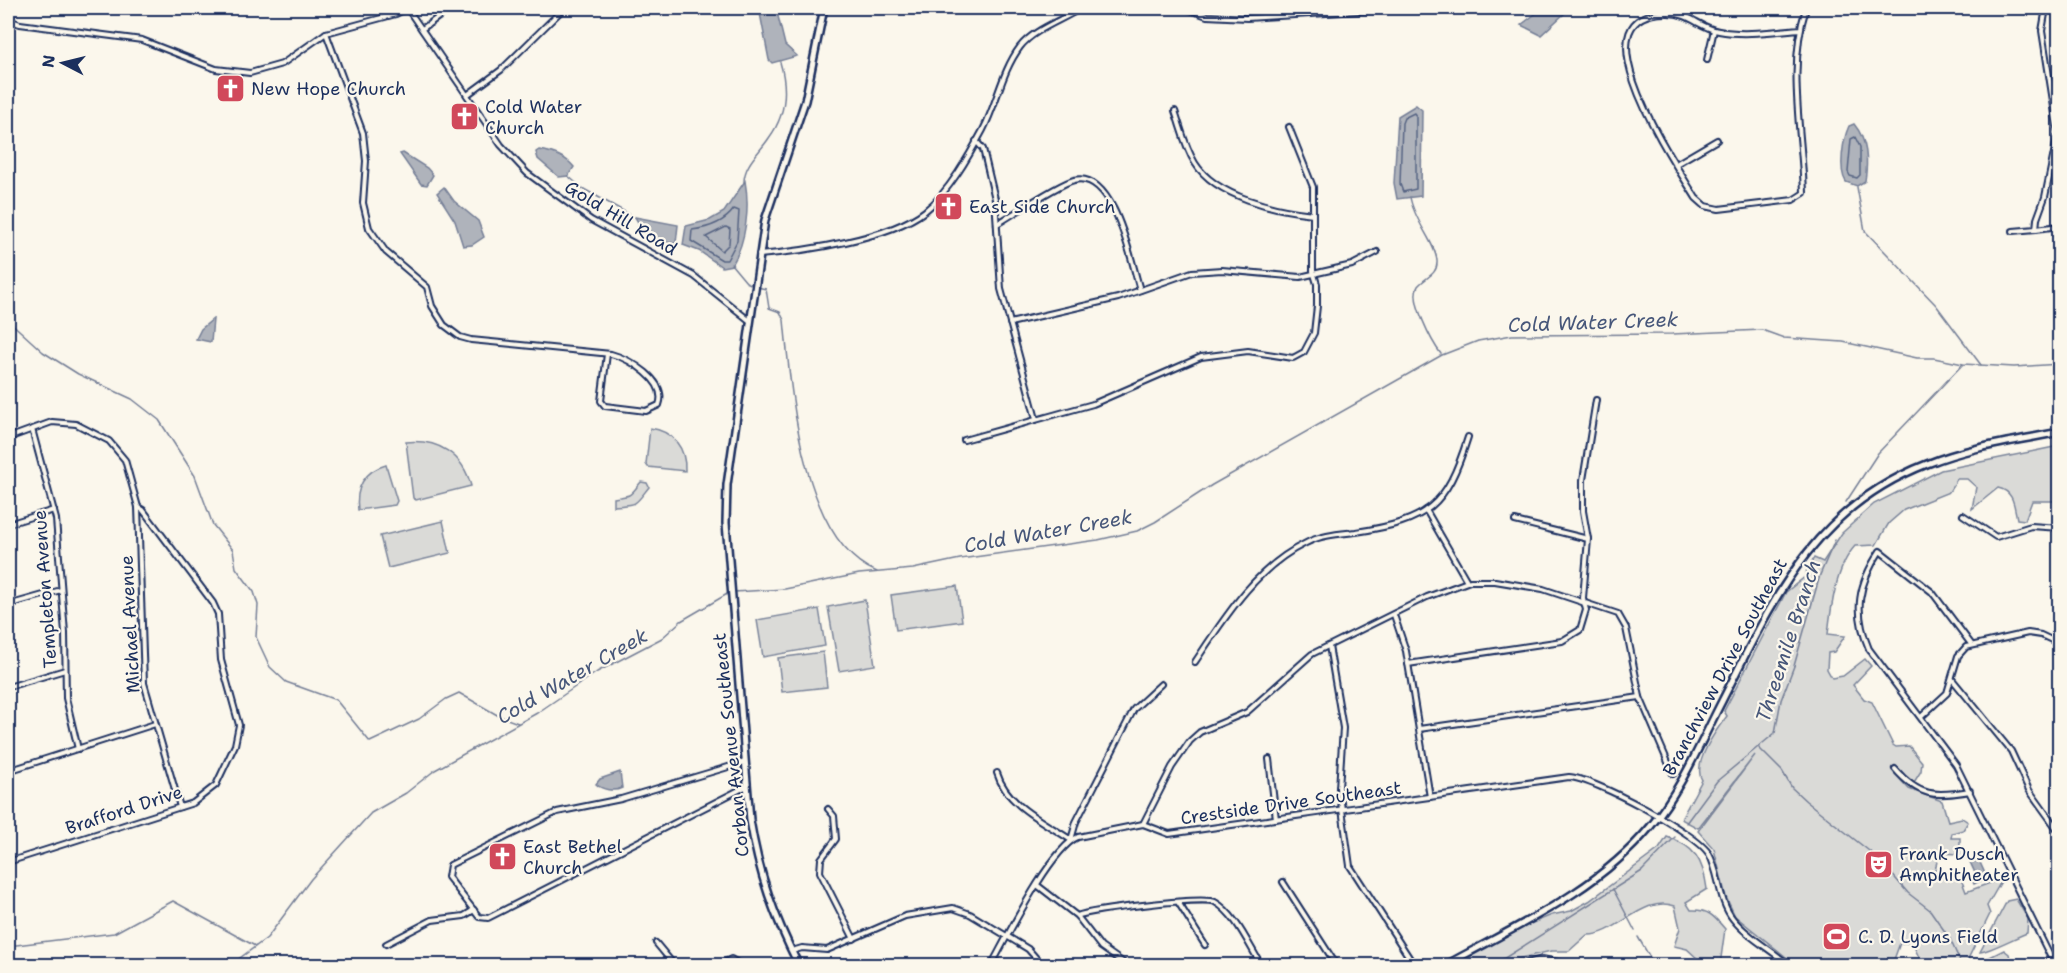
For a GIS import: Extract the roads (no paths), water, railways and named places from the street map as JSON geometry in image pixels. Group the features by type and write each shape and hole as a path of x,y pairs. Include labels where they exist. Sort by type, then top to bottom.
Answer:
{"main road":[{"name":"Corban Avenue Southeast","path":"799,966 776,920 762,880 751,827 726,523 727,484 759,255 769,204 805,100 824,8"},
{"name":"Branchview Drive Southeast","path":"1444,966 1588,883 1616,863 1658,817 1687,771 1785,580 1825,531 1875,490 1927,464 1980,448 2060,432"}],"street":[{"path":"8,20 41,27 142,40 216,69 243,73 274,68 326,33 396,14 407,8"},
{"name":"Gold Hill Road","path":"407,8 503,147 543,186 591,220 694,276 750,321"},
{"path":"422,29 451,8"},
{"path":"467,95 501,70 564,8"},
{"path":"759,255 810,250 877,232 917,216 937,199 976,141 1021,46 1081,8"},
{"path":"1185,8 1207,15 1247,18 1407,8"},
{"path":"1801,30 1714,30 1690,16 1659,13 1642,18 1628,34 1627,60 1633,83 1696,198 1708,207 1719,209 1800,198 1804,194 1797,114 1801,30 1806,8"},
{"path":"2036,230 2059,133 2043,31 2045,8 2060,11"},
{"path":"1707,60 1714,30"},
{"path":"326,33 366,147 363,203 369,228 386,252 427,287 432,306 444,324 460,337 471,340 607,354 622,357 648,376 661,393 659,405 646,411 605,406 601,401 607,354"},
{"path":"1175,111 1188,150 1198,168 1208,179 1219,186 1276,210 1313,214"},
{"path":"964,440 1093,404 1191,361 1214,354 1248,351 1288,358 1299,356 1309,347 1315,324 1317,284 1314,275 1312,188 1289,127"},
{"path":"1676,164 1717,140"},
{"path":"976,141 983,149 990,176 997,224 998,278 1036,419"},
{"path":"997,224 1072,180 1092,182 1105,191 1113,205 1140,290"},
{"path":"2013,231 2060,226"},
{"path":"1010,323 1086,307 1184,274 1206,270 1291,277 1314,275 1352,265 1377,252"},
{"path":"1408,664 1567,640 1582,626 1588,539 1583,511 1583,480 1596,399"},
{"name":"Brafford Drive","path":"8,438 52,422 65,422 86,427 109,441 125,460 138,507 143,510 213,603 218,614 220,660 238,722 235,745 216,785 203,797 180,807 8,862"},
{"name":"Templeton Avenue","path":"32,429 54,510 62,590 68,712 78,748"},
{"path":"1195,662 1242,594 1297,548 1315,539 1394,525 1426,510 1453,480 1468,437"},
{"name":"Michael Avenue","path":"138,507 144,683 180,807"},
{"path":"8,524 54,510"},
{"path":"1426,510 1467,581"},
{"path":"1963,515 1996,537 2031,526 2060,528"},
{"path":"1515,521 1588,539"},
{"path":"1971,644 1932,592 1880,551 1865,580 1858,612 1859,622 1872,655 1922,717 1956,765 2055,966"},
{"path":"997,773 1000,782 1017,802 1071,840 1143,824 1172,767 1190,741 1208,728 1246,712 1306,658 1467,581 1527,586 1615,612 1621,617 1640,697 1673,774"},
{"path":"8,605 62,590"},
{"path":"1394,615 1408,664 1430,796"},
{"path":"1922,717 1947,693 1958,656 1971,644 2028,633 2060,644"},
{"path":"1329,646 1342,728 1338,774 1353,872 1414,964"},
{"path":"8,687 65,670"},
{"path":"1952,679 2011,751 2029,790 2060,833"},
{"path":"991,966 1037,885 1071,840 1076,822 1131,714 1161,684"},
{"path":"1419,729 1640,697"},
{"path":"8,771 155,724"},
{"path":"1269,759 1276,819"},
{"path":"746,762 643,793 557,812 456,862 448,868 448,877 482,918 491,916 747,786"},
{"path":"1895,769 1906,782 1920,791 1945,794 1970,791"},
{"name":"Crestside Drive Southeast","path":"1143,824 1169,834 1577,777 1658,817 1701,843 1711,859 1732,917 1790,966"},
{"path":"828,809 834,816 836,839 821,859 820,872 854,939"},
{"path":"1283,882 1337,966"},
{"path":"1037,885 1077,916 1101,947 1128,966"},
{"path":"1077,916 1130,905 1200,898 1216,903 1230,916 1262,966"},
{"path":"1178,902 1205,945"},
{"path":"792,951 802,948 827,950 905,916 953,908 970,914 1031,952 1043,966"},
{"path":"386,944 432,920 464,916 474,910"},
{"path":"656,943 675,966"},
{"path":"717,966 732,959 743,966"},
{"path":"1516,966 1542,959 1579,966"}],"water":[{"path":"759,8 776,8 785,45 797,56 772,63 769,60"},
{"path":"1543,8 1561,8 1566,12 1541,35 1521,25"},
{"path":"1416,105 1422,110 1421,196 1397,199 1394,183 1398,116"},
{"path":"1854,124 1862,137 1867,159 1865,181 1857,186 1846,182 1842,170 1843,146 1849,126"},
{"path":"539,150 549,152 571,163 574,167 568,176 559,177 538,159 536,152"},
{"path":"403,153 427,168 433,175 427,185 421,184 400,154"},
{"path":"745,181 746,224 741,246 732,265 722,267 699,251 683,245 686,226 710,220 724,212"},
{"path":"444,187 454,201 478,221 484,237 472,245 463,246 455,221 437,193"},
{"path":"635,217 678,225 676,243 665,242 653,236"},
{"path":"213,319 211,342 196,339 201,329"},
{"path":"620,772 622,788 608,790 596,784 600,779"},
{"path":"1978,858 1987,878 1974,884 1971,878 1976,875 1970,862"}],"waterway":[{"path":"744,182 750,164 775,129 782,111 785,92 780,62"},
{"path":"568,176 582,188 634,217"},
{"path":"1857,187 1865,231 1936,305 1981,365"},
{"path":"1410,197 1416,215 1436,254 1435,270 1418,286 1416,292 1423,320 1441,354"},
{"path":"731,264 746,282 753,285"},
{"path":"757,287 766,289 769,308 780,312 784,320 797,423 816,498 832,530 852,555 877,572"},
{"path":"8,320 43,352 78,374 132,399 159,420 195,476 213,525 233,550 236,568 254,592 258,605 256,637 270,667 286,682 336,700 370,742 419,719 446,699 459,693 499,716 518,723"},
{"name":"Cold Water Creek","path":"734,592 785,589 859,574 913,569 960,559 1098,540 1137,531 1212,485 1442,355 1478,341 1512,335 1672,334 1762,330 1784,338 1843,342 1917,358 1934,358 1963,364 2014,367 2060,364"},
{"name":"Threemile Branch","path":"1846,502 1878,453 1963,364"},
{"name":"Threemile Branch","path":"1686,823 1717,781 1775,733 1781,700 1794,666 1820,575 1835,540"},
{"name":"Cold Water Creek","path":"229,966 267,938 311,879 371,813 406,793 435,770 537,713 597,672 662,638 681,621 729,593"},
{"path":"1759,748 1782,771 1792,788 1878,858 1908,893 1930,910 1950,939 1962,966"},
{"name":"Threemile Branch","path":"1492,966 1642,871 1675,837"},
{"path":"1613,889 1635,931"},
{"path":"8,946 114,933 173,901 255,946"},
{"path":"1638,937 1655,966"}],"place":[{"name":"New Hope Church","path":"230,89"},
{"name":"Cold Water Church","path":"464,117"},
{"name":"East Side Church","path":"948,207"},
{"name":"East Bethel Church","path":"502,857"},
{"name":"Frank Dusch Amphitheater","path":"1878,864"},
{"name":"C. D. Lyons Field","path":"1837,937"}]}
